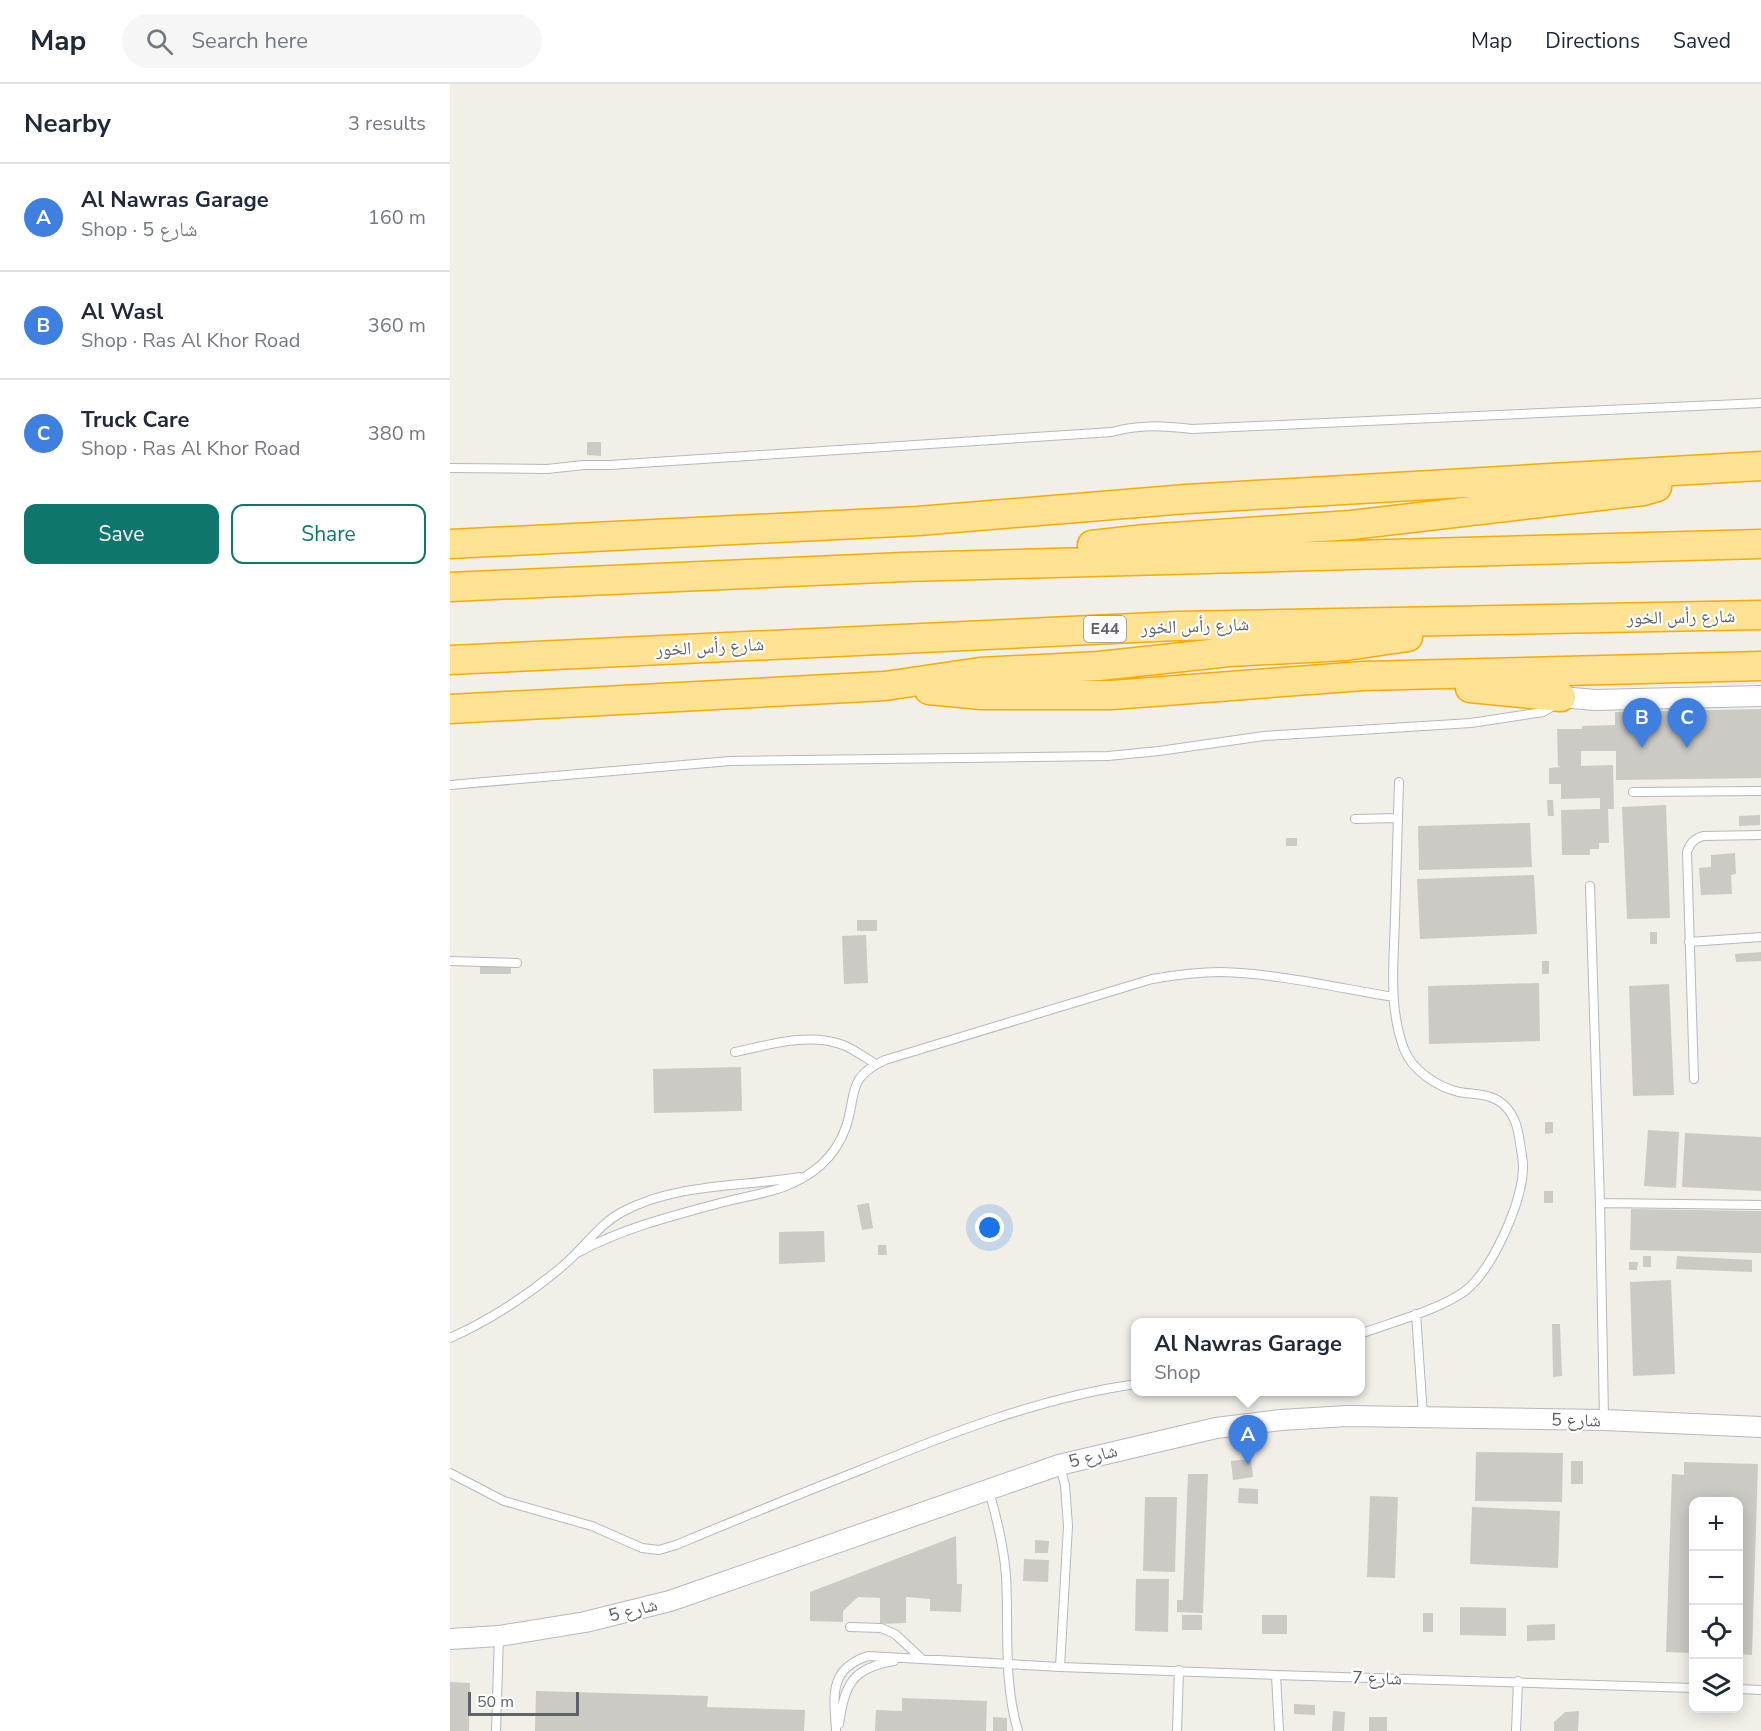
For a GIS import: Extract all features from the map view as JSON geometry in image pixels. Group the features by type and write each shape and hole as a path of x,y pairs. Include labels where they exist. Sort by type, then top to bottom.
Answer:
{"highway":[{"path":"450,544 918,521 1186,500 1761,466"},
{"path":"904,567 1145,539 1351,525 1643,491 1729,467"},
{"path":"450,587 904,567 1761,544"},
{"name":"شارع رأس الخور","path":"450,660 1177,626 1761,615"},
{"path":"450,708 885,686 980,672 1099,666 1229,652 1346,646 1532,620"},
{"path":"885,686 981,695 1112,695 1363,676 1761,666"},
{"path":"1288,681 1341,689 1453,687 1561,697"}],"street":[{"path":"1561,697 1605,700 1761,696"},
{"name":"شارع 5","path":"450,1640 499,1636 585,1622 670,1601 1059,1465 1216,1428 1281,1420 1347,1416 1604,1420 1761,1427"}],"lane":[{"path":"450,468 547,469 1112,432 1146,425 1192,429 1761,404"},
{"path":"450,785 730,761 1116,755 1264,736 1444,725 1507,718 1548,711 1561,697"},
{"path":"1365,1332 1453,1299 1474,1284 1498,1249 1516,1202 1523,1165 1518,1129 1506,1107 1490,1096 1446,1088 1426,1076 1410,1060 1404,1050 1394,997 1399,782"},
{"path":"1633,792 1761,791"},
{"path":"1355,819 1398,818"},
{"path":"1694,1079 1686,861 1689,844 1695,838 1711,835 1761,835"},
{"path":"1590,886 1604,1420"},
{"path":"1689,942 1761,937"},
{"path":"450,961 517,963"},
{"path":"577,1253 626,1231 717,1204 788,1187 821,1164 836,1147 846,1126 855,1085 876,1064 1152,979 1174,975 1242,973 1394,997"},
{"path":"735,1052 778,1044 824,1040 843,1045 876,1064"},
{"path":"450,1338 513,1304 557,1271 577,1253 590,1236 624,1210 644,1202 704,1187 802,1177"},
{"path":"1600,1203 1761,1205"},
{"path":"1416,1314 1423,1417"},
{"path":"450,1473 504,1501 592,1526 642,1548 659,1550 976,1424 1067,1397 1131,1385"},
{"path":"1059,1465 1065,1485 1068,1526 1060,1666"},
{"path":"988,1490 999,1526 1004,1554 1008,1664 1013,1712 1018,1731"},
{"path":"850,1627 881,1628 895,1635 922,1659"},
{"path":"496,1731 499,1636"},
{"name":"شارع 7","path":"837,1731 835,1685 842,1671 854,1661 868,1656 1276,1675 1689,1688"},
{"path":"837,1731 844,1695 852,1680 866,1669 905,1658"},
{"path":"1178,1731 1179,1670"},
{"path":"1276,1675 1279,1731"},
{"path":"1516,1731 1518,1681"},
{"path":"1743,1689 1761,1690"}],"building":[{"path":"587,442 601,442 601,456 587,455"},
{"path":"1761,709 1761,778 1616,780 1616,751 1581,751 1581,766 1613,765 1614,809 1608,809 1609,843 1599,843 1599,849 1590,849 1590,855 1562,855 1561,810 1600,809 1600,798 1561,799 1561,784 1549,784 1549,768 1561,767 1558,766 1557,729 1615,725 1615,712"},
{"path":"1547,800 1553,800 1554,816 1548,816"},
{"path":"1666,805 1670,918 1627,919 1622,807"},
{"path":"1760,815 1760,825 1739,826 1739,816"},
{"path":"1530,823 1532,867 1419,870 1418,826"},
{"path":"1286,838 1297,838 1297,846 1286,846"},
{"path":"1735,853 1736,874 1731,875 1732,894 1701,895 1699,868 1711,867 1711,855"},
{"path":"1534,875 1537,934 1420,939 1417,879"},
{"path":"857,920 877,920 877,931 857,931"},
{"path":"1650,932 1657,932 1657,944 1650,944"},
{"path":"866,935 868,983 844,984 842,936"},
{"path":"1761,952 1761,961 1736,962 1735,954"},
{"path":"1542,961 1549,961 1549,974 1542,974"},
{"path":"511,964 511,974 480,974 480,965"},
{"path":"1539,983 1540,1041 1429,1044 1428,986"},
{"path":"1669,984 1674,1095 1633,1096 1629,986"},
{"path":"741,1067 742,1111 654,1113 653,1069"},
{"path":"1545,1122 1553,1122 1553,1133 1545,1134"},
{"path":"1648,1130 1679,1132 1676,1188 1644,1186"},
{"path":"1685,1133 1761,1137 1761,1191 1682,1187"},
{"path":"1544,1191 1553,1191 1553,1203 1544,1203"},
{"path":"869,1203 873,1228 862,1230 857,1205"},
{"path":"1631,1209 1761,1211 1761,1253 1630,1250"},
{"path":"824,1231 825,1262 779,1264 779,1232"},
{"path":"878,1245 886,1245 887,1255 878,1255"},
{"path":"1643,1256 1651,1256 1651,1267 1643,1267"},
{"path":"1677,1256 1752,1260 1752,1272 1676,1269"},
{"path":"1629,1262 1638,1262 1637,1270 1629,1270"},
{"path":"1671,1280 1675,1374 1633,1376 1630,1282"},
{"path":"1552,1324 1560,1324 1562,1376 1553,1377"},
{"path":"1476,1452 1563,1453 1562,1502 1475,1501"},
{"path":"1251,1459 1253,1477 1233,1480 1231,1461"},
{"path":"1571,1461 1583,1461 1583,1484 1571,1484"},
{"path":"1684,1462 1758,1464 1752,1655 1743,1654 1743,1497 1689,1497 1689,1653 1666,1652 1672,1474 1684,1475"},
{"path":"1188,1474 1208,1474 1203,1613 1177,1612 1177,1600 1183,1600"},
{"path":"1239,1488 1258,1489 1258,1504 1238,1503"},
{"path":"1370,1496 1398,1497 1395,1578 1367,1577"},
{"path":"1145,1497 1177,1497 1175,1572 1143,1571"},
{"path":"1472,1507 1560,1511 1558,1568 1470,1564"},
{"path":"956,1536 957,1584 962,1584 961,1612 930,1611 930,1599 906,1597 906,1623 880,1624 880,1598 858,1597 843,1611 843,1622 810,1621 810,1592"},
{"path":"1035,1540 1049,1541 1048,1553 1035,1553"},
{"path":"1024,1559 1049,1560 1048,1582 1023,1581"},
{"path":"1136,1579 1169,1579 1168,1632 1135,1631"},
{"path":"1460,1607 1506,1608 1506,1636 1460,1635"},
{"path":"1423,1613 1433,1613 1433,1632 1423,1632"},
{"path":"1182,1615 1202,1615 1202,1630 1182,1630"},
{"path":"1262,1615 1287,1615 1287,1634 1262,1634"},
{"path":"1555,1624 1555,1640 1527,1641 1527,1625"},
{"path":"450,1682 470,1683 469,1731 450,1731"},
{"path":"536,1691 708,1696 707,1707 805,1710 804,1731 535,1731"},
{"path":"902,1698 987,1701 986,1731 875,1731 876,1710 902,1711"},
{"path":"1294,1704 1315,1705 1315,1715 1294,1714"},
{"path":"1333,1711 1345,1712 1344,1731 1332,1731"},
{"path":"1579,1711 1578,1731 1554,1731 1554,1722 1565,1712"},
{"path":"993,1717 1007,1718 1007,1731 993,1731"},
{"path":"1369,1717 1387,1717 1387,1731 1369,1731"}],"place":[{"name":"Al Wasl","path":"1642,748"},
{"name":"Truck Care","path":"1687,748"},
{"name":"Al Nawras Garage","path":"1248,1465"}]}
